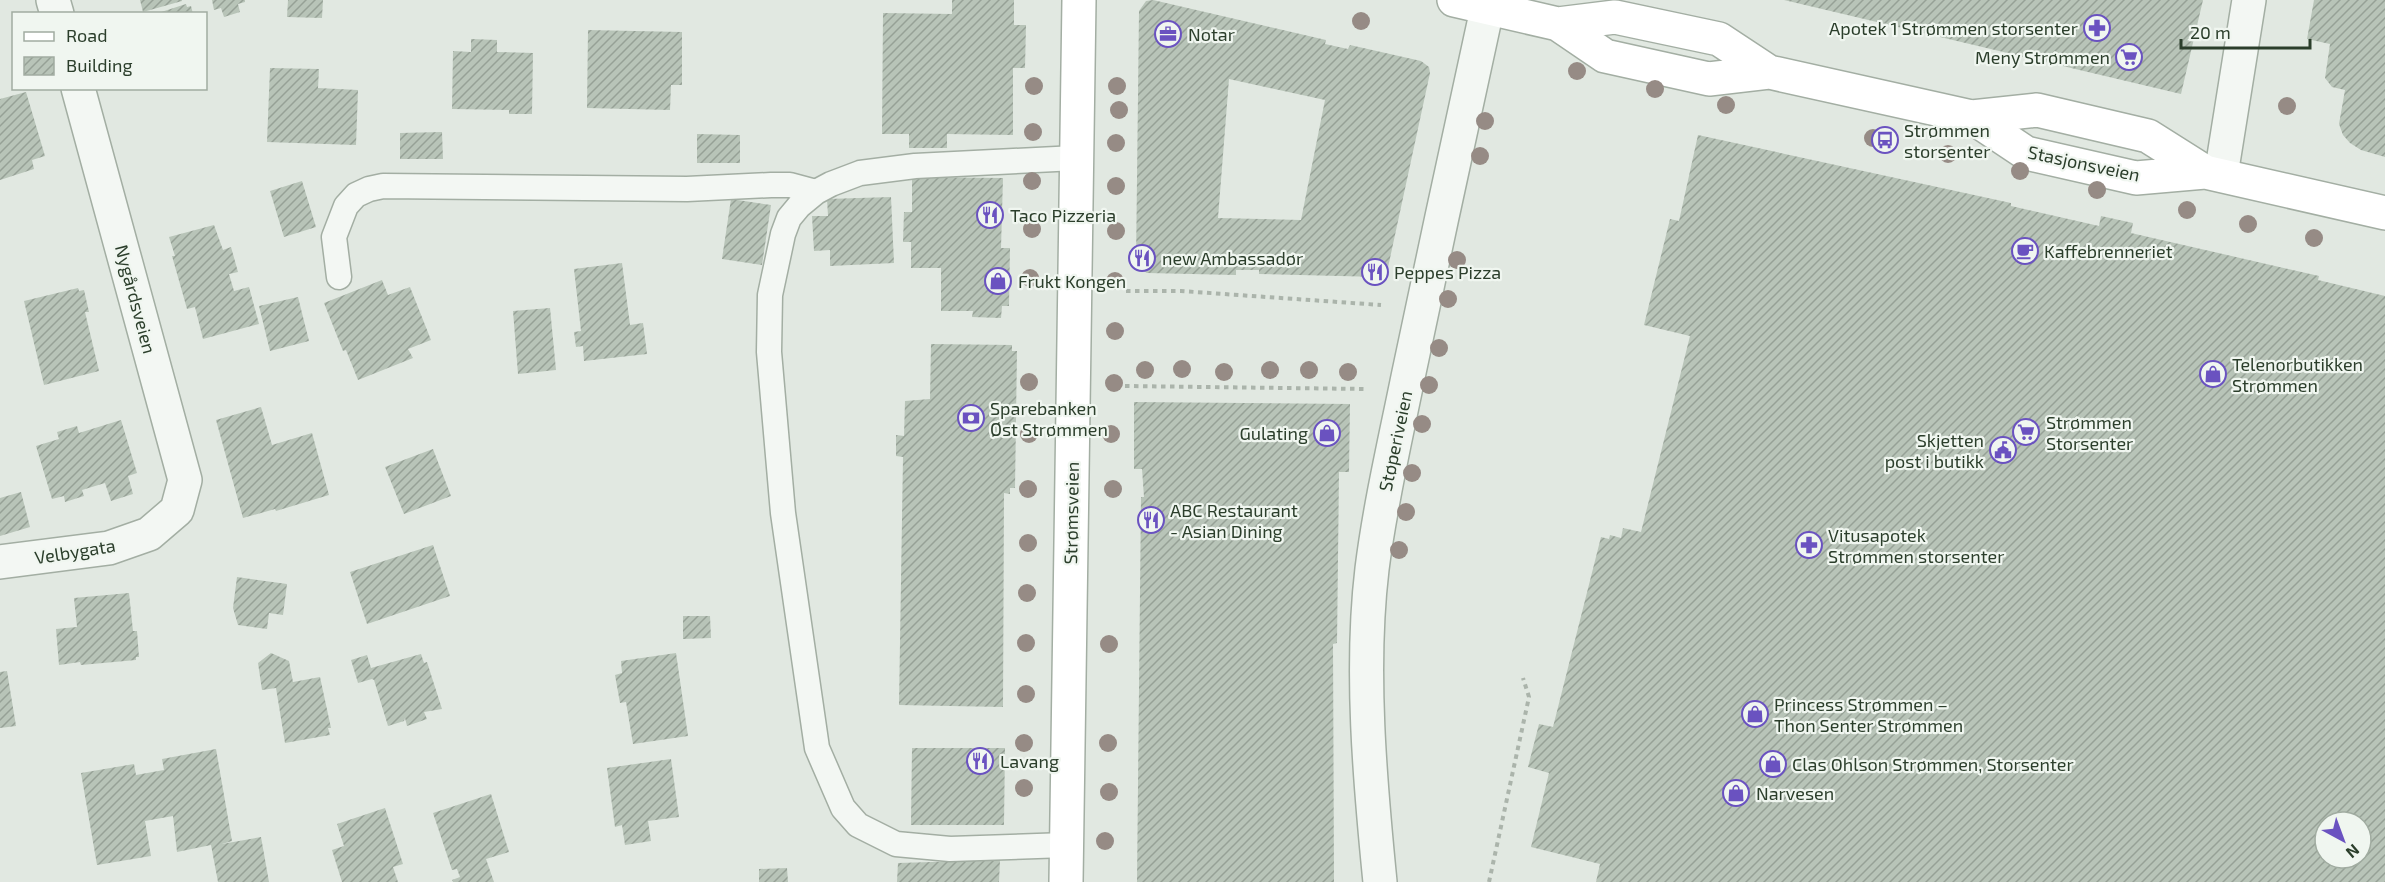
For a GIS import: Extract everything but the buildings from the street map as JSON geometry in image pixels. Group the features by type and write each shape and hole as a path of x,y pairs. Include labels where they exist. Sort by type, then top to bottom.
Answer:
{"main road":[{"name":"Strømsveien","path":"1066,882 1079,0"},
{"name":"Stasjonsveien","path":"1454,0 1488,4 1558,24 1605,56 1709,79 1769,72 1972,117 2037,110 2148,136 2213,173 2385,213"},
{"name":"Stasjonsveien","path":"1972,117 2026,153 2136,178 2213,173"}],"street":[{"path":"2213,173 2249,0"},
{"name":"Støperiveien","path":"1380,882 1371,798 1368,723 1368,639 1372,570 1383,501 1443,205 1488,4"},
{"name":"Nygårdsveien","path":"79,90 185,480 177,510"},
{"name":"Velbygata","path":"0,562 109,549 148,534 177,510"}],"lane":[{"path":"1066,845 950,849 896,844 858,825 843,808 817,748 783,513 769,352 770,296 783,234 789,218 798,206 816,192 860,173 915,166 1076,158"},
{"path":"339,277 334,237 346,206 356,195 376,187 687,189 790,185 816,192"}],"path":[{"path":"1126,291 1181,291 1381,305"},
{"path":"1125,386 1365,389"},
{"path":"1489,882 1508,803 1529,697 1523,678"}],"place":[{"name":"Apotek 1 Strømmen storsenter","path":"2097,28"},
{"name":"Notar","path":"1168,34"},
{"name":"Meny Strømmen","path":"2129,57"},
{"name":"Strømmen storsenter","path":"1885,140"},
{"name":"Taco Pizzeria","path":"990,215"},
{"name":"Kaffebrenneriet","path":"2025,251"},
{"name":"new Ambassadør","path":"1142,258"},
{"name":"Peppes Pizza","path":"1375,272"},
{"name":"Frukt Kongen","path":"998,281"},
{"name":"Telenorbutikken Strømmen","path":"2213,374"},
{"name":"Sparebanken Øst Strømmen","path":"971,418"},
{"name":"Strømmen Storsenter","path":"2026,432"},
{"name":"Gulating","path":"1327,433"},
{"name":"Skjetten post i butikk","path":"2003,450"},
{"name":"ABC Restaurant - Asian Dining","path":"1151,520"},
{"name":"Vitusapotek Strømmen storsenter","path":"1809,545"},
{"name":"Princess Strømmen – Thon Senter Strømmen","path":"1755,714"},
{"name":"Lavang","path":"980,761"},
{"name":"Clas Ohlson Strømmen, Storsenter","path":"1773,764"},
{"name":"Narvesen","path":"1736,793"}]}
